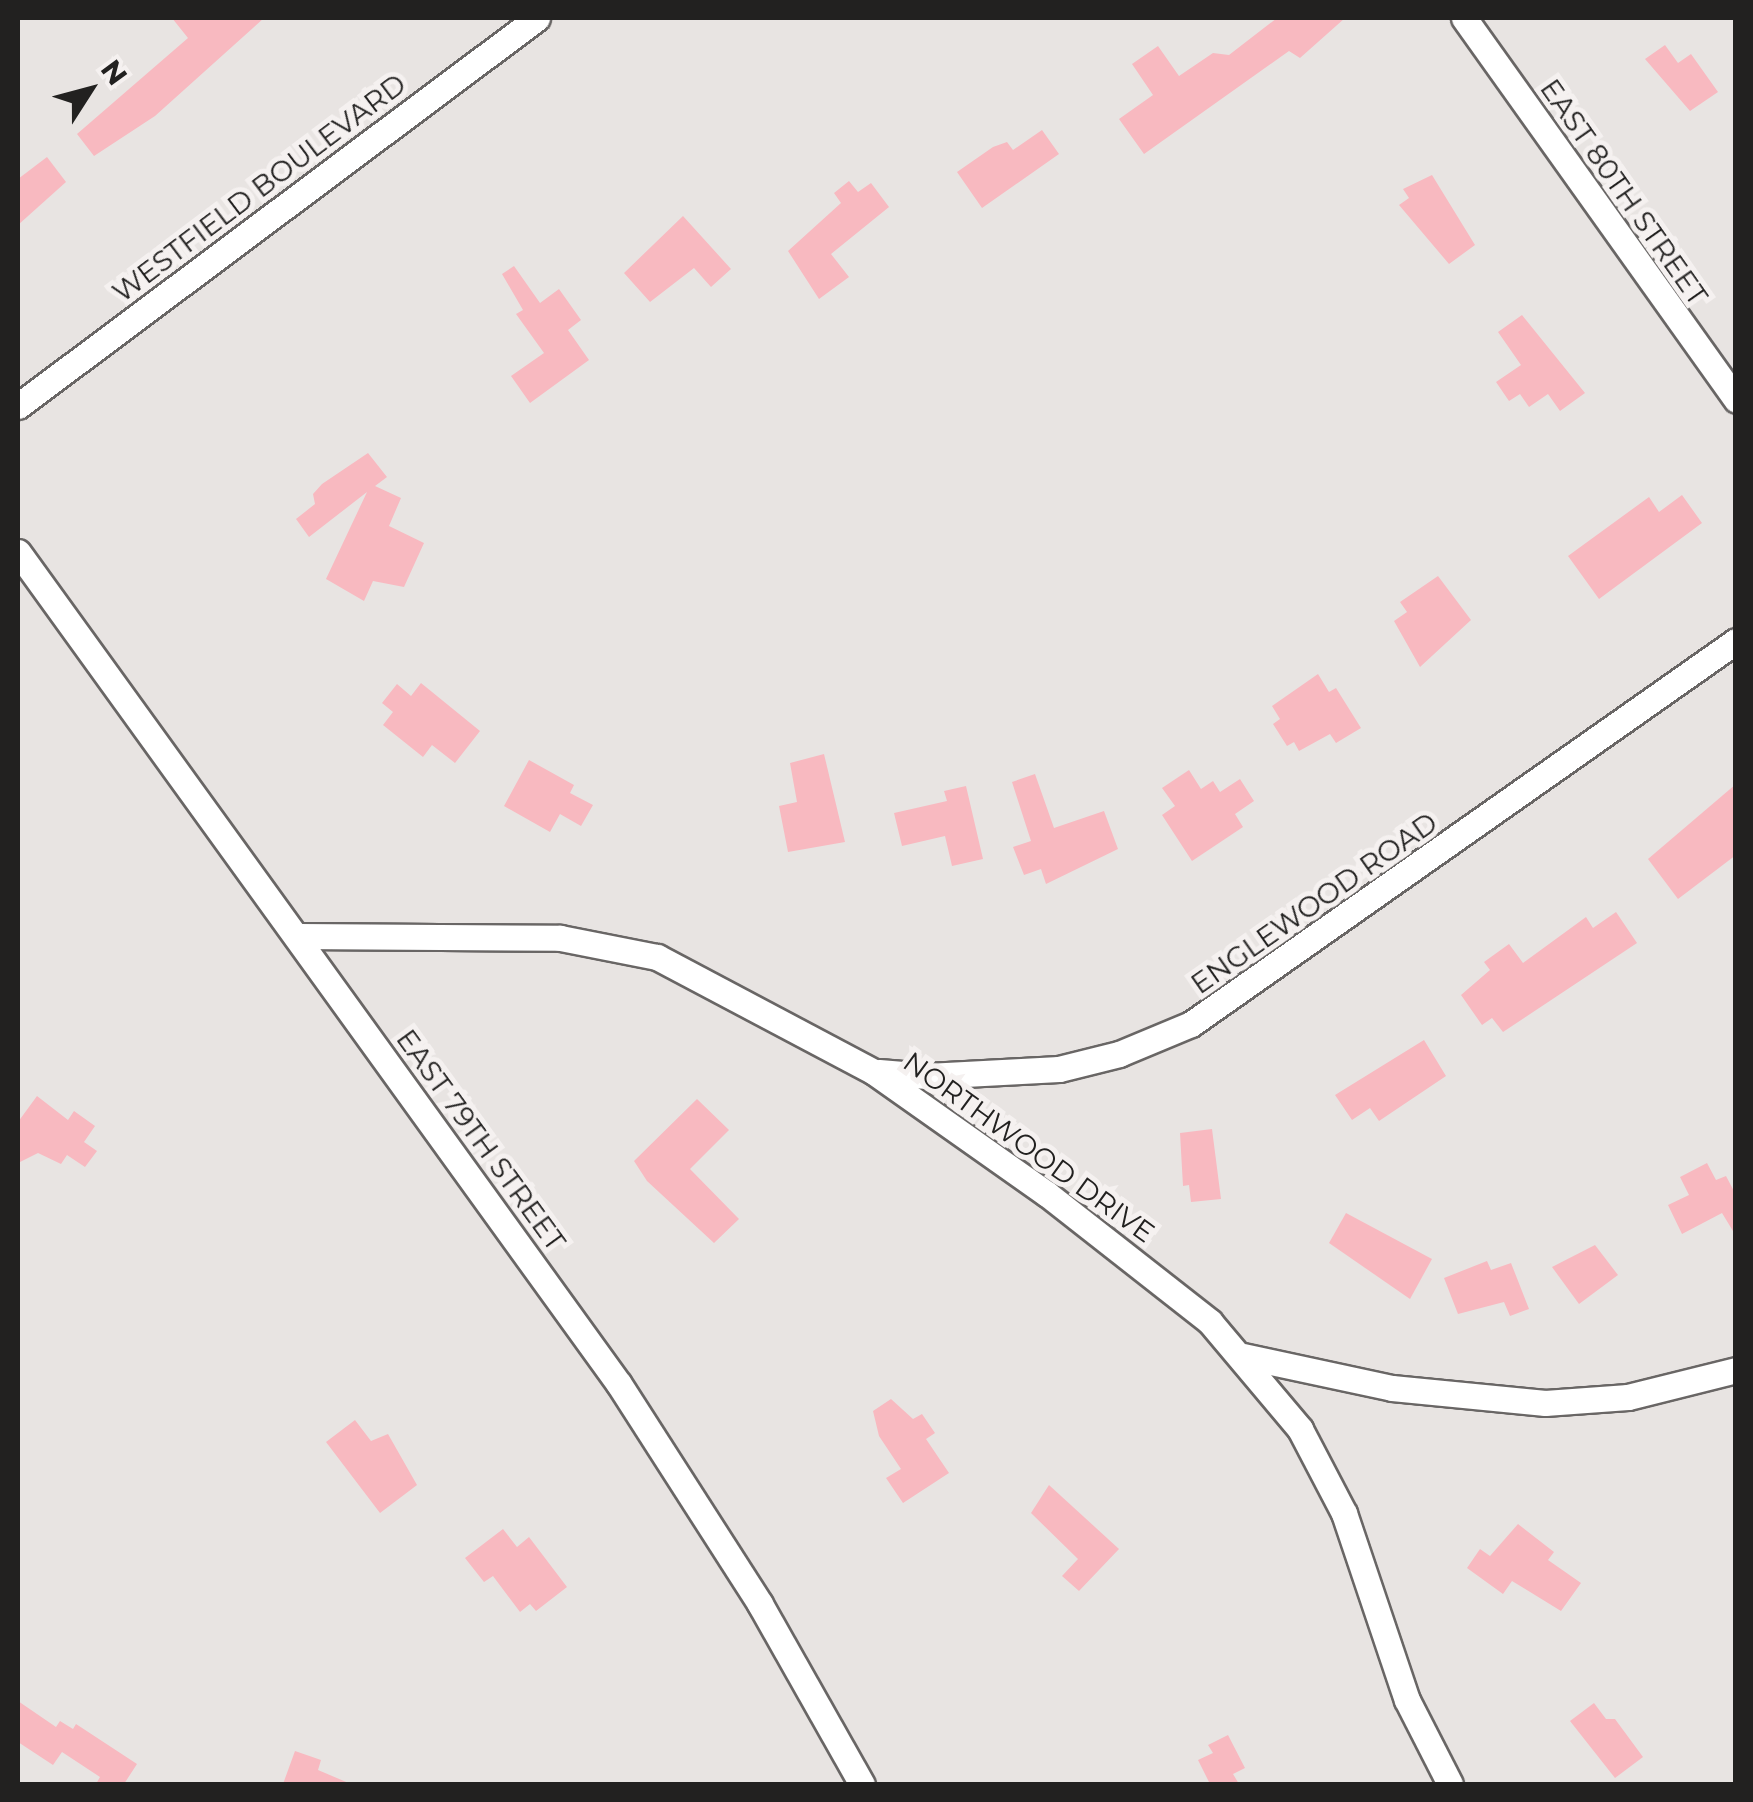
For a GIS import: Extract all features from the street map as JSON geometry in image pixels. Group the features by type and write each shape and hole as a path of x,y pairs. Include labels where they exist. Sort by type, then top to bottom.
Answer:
{"street":[{"name":"WESTFIELD BOULEVARD","path":"18,406 537,18"},
{"name":"EAST 80TH STREET","path":"1464,18 1736,400"},
{"name":"EAST 79TH STREET","path":"18,552 619,1384 750,1588 862,1784"},
{"name":"ENGLEWOOD ROAD","path":"874,1072 1053,1070 1119,1054 1187,1026 1736,641"},
{"name":"NORTHWOOD DRIVE","path":"298,936 530,936 624,948 727,988 874,1072 1126,1254 1243,1356 1300,1429 1333,1488 1403,1689 1450,1784"},
{"path":"1243,1356 1392,1388 1545,1403 1628,1397 1736,1370"}],"building":[{"path":"172,18 264,18 155,116 94,156 77,134 188,38"},
{"path":"1277,18 1345,18 1300,58 1289,51 1144,154 1119,119 1153,95 1132,64 1158,46 1179,76 1213,53 1229,55"},
{"path":"1665,45 1678,63 1691,54 1718,92 1690,111 1645,59"},
{"path":"1042,130 1059,154 982,208 957,172 993,147 1007,142 1013,150"},
{"path":"47,157 66,182 18,225 18,179"},
{"path":"1432,175 1475,245 1449,264 1399,205 1409,198 1403,189"},
{"path":"849,181 858,192 871,183 889,207 831,254 849,277 819,299 788,251 841,203 834,193"},
{"path":"683,216 731,269 711,287 694,268 650,302 624,273"},
{"path":"514,266 540,303 559,289 581,320 568,330 589,360 530,403 511,376 544,353 516,314 523,310 502,274"},
{"path":"1522,315 1585,393 1560,411 1548,394 1529,407 1520,394 1509,401 1496,382 1521,365 1498,332"},
{"path":"368,453 387,477 375,486 401,498 389,526 424,543 404,587 373,581 364,601 326,579 367,492 309,537 296,519 315,504 313,494 322,484"},
{"path":"1682,495 1702,523 1599,599 1568,556 1649,497 1659,512"},
{"path":"1438,576 1471,620 1420,667 1394,621 1407,612 1400,602"},
{"path":"1318,674 1329,692 1336,688 1361,728 1336,743 1330,734 1299,751 1294,742 1287,746 1273,724 1280,719 1272,706"},
{"path":"421,683 480,731 455,763 432,745 423,757 383,725 393,712 382,703 397,684 411,696"},
{"path":"824,754 845,842 788,852 779,806 797,802 790,763"},
{"path":"529,760 574,785 570,793 593,805 581,826 560,814 550,832 504,806"},
{"path":"1189,770 1201,789 1213,781 1220,792 1240,779 1254,801 1235,814 1243,827 1192,861 1162,815 1175,806 1162,788"},
{"path":"1035,774 1054,828 1104,811 1118,849 1046,884 1041,869 1024,875 1013,847 1031,841 1012,782"},
{"path":"1736,784 1736,855 1678,899 1648,859"},
{"path":"966,786 983,859 952,866 945,836 902,846 894,813 947,801 944,791"},
{"path":"1616,912 1637,943 1503,1032 1492,1018 1482,1025 1461,995 1490,970 1484,962 1509,944 1523,963 1586,917 1593,928"},
{"path":"1424,1040 1446,1076 1379,1121 1370,1108 1352,1120 1335,1095"},
{"path":"37,1096 68,1120 74,1111 95,1126 84,1142 97,1151 85,1167 67,1155 61,1164 38,1153 18,1163 18,1122"},
{"path":"697,1099 729,1130 690,1169 739,1219 714,1243 647,1181 634,1161"},
{"path":"1212,1129 1221,1199 1191,1202 1189,1185 1183,1186 1180,1133"},
{"path":"1707,1163 1716,1180 1726,1176 1736,1195 1736,1236 1722,1213 1682,1234 1668,1205 1689,1195 1680,1177"},
{"path":"1346,1213 1432,1259 1410,1299 1329,1243"},
{"path":"1595,1245 1618,1275 1579,1304 1552,1267"},
{"path":"1487,1261 1491,1270 1511,1263 1529,1309 1510,1316 1504,1302 1458,1314 1444,1278"},
{"path":"891,1399 913,1419 922,1414 935,1433 926,1439 949,1473 903,1503 886,1478 901,1469 879,1436 873,1411"},
{"path":"355,1420 371,1441 388,1434 417,1485 380,1513 326,1442"},
{"path":"1049,1485 1119,1549 1079,1591 1062,1576 1078,1559 1031,1513"},
{"path":"1518,1524 1554,1552 1548,1560 1581,1583 1561,1611 1512,1581 1503,1594 1467,1568 1480,1549 1490,1556"},
{"path":"503,1529 517,1547 529,1537 567,1587 536,1611 530,1604 520,1612 493,1576 484,1582 465,1558"},
{"path":"18,1701 56,1727 60,1721 73,1729 76,1724 137,1764 124,1784 96,1784 100,1777 62,1752 53,1765 18,1742"},
{"path":"1594,1703 1606,1719 1615,1719 1643,1757 1615,1778 1570,1721"},
{"path":"1228,1735 1245,1768 1233,1774 1239,1784 1210,1784 1198,1760 1213,1753 1208,1745"},
{"path":"295,1751 321,1760 318,1770 351,1784 283,1784"}]}
